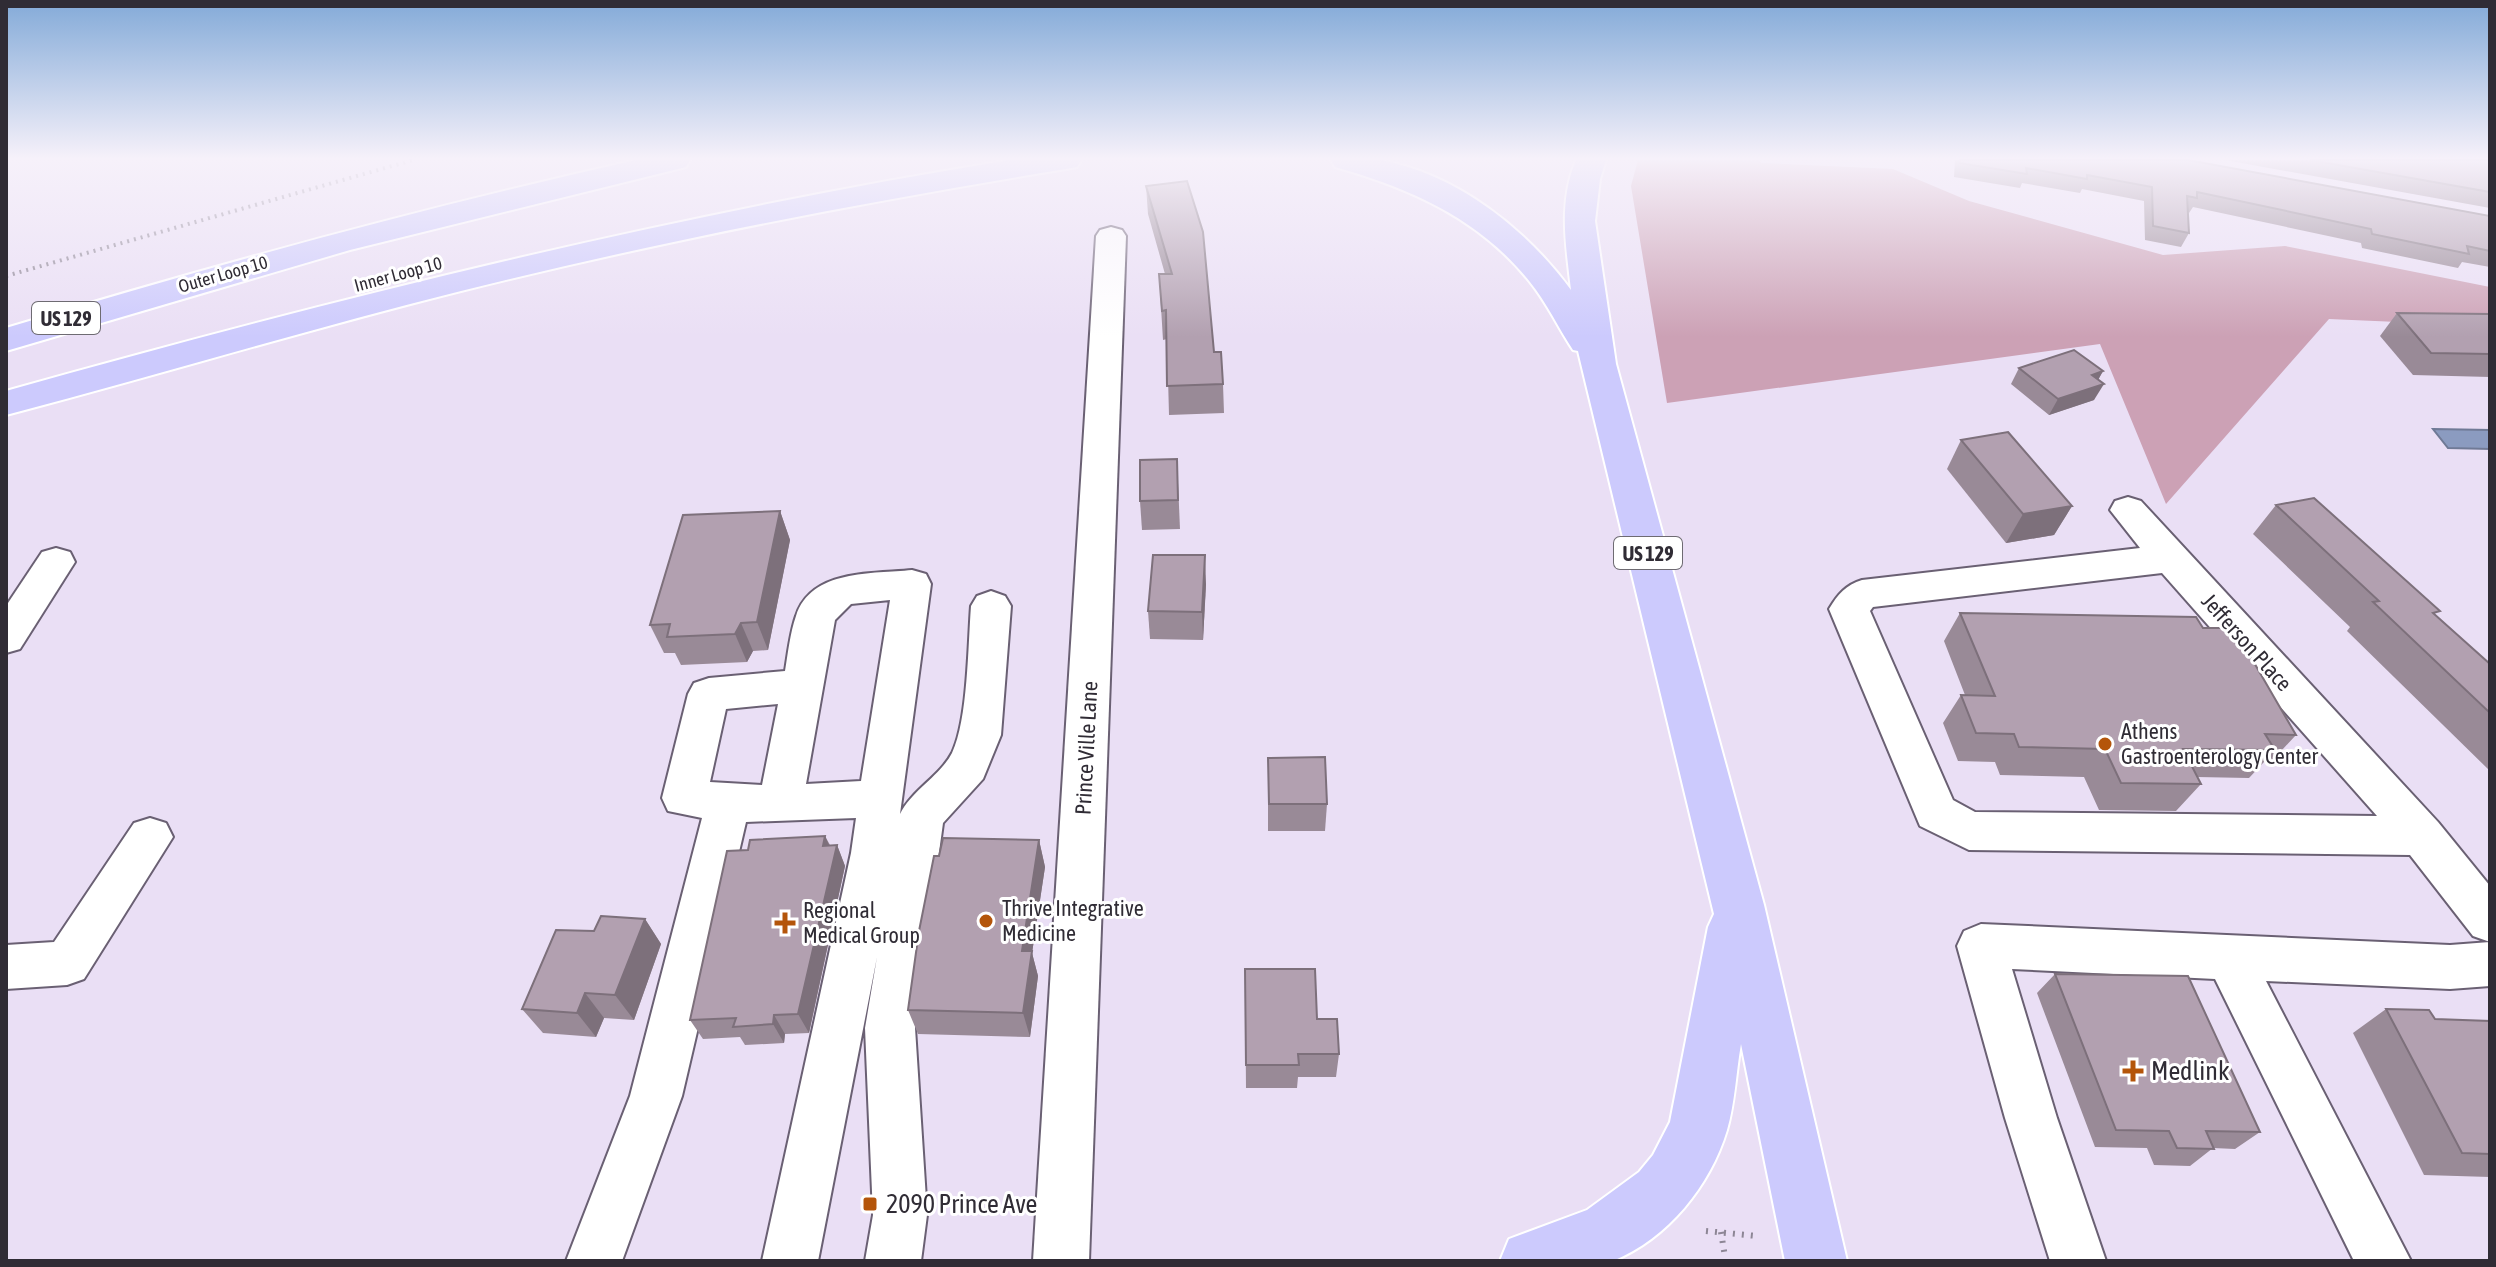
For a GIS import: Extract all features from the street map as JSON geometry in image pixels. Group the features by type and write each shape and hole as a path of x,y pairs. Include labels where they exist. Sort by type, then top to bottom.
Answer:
{"highway":[{"name":"Outer Loop 10","path":"6,340 127,302 426,219"},
{"name":"Inner Loop 10","path":"6,393 317,296 614,219"},
{"path":"6,403 233,339 652,236 737,219"},
{"path":"1485,219 1523,250 1548,280 1570,312 1598,364"},
{"name":"US 129","path":"1579,219 1598,364 1738,905 1816,1261"},
{"name":"US 129","path":"6,333 127,302"},
{"path":"1531,1261 1605,1234 1660,1193 1674,1176 1698,1129 1738,905"}],"street":[{"name":"Prince Ville Lane","path":"1061,1261 1111,236"},
{"name":"Jefferson Place","path":"2128,510 2422,836 2490,921"},
{"path":"2171,558 1862,594 1849,609 1936,813 1969,831 2422,836"},
{"path":"6,638 56,562"},
{"path":"780,804 816,614 841,591 912,584 874,853 790,1261"},
{"path":"893,1261 900,1215 890,1028 922,816 968,766 980,735 991,606"},
{"path":"803,686 709,694 684,798 780,804 880,798"},
{"path":"594,1261 656,1096 728,803"},
{"path":"6,967 67,963 150,837"},
{"path":"2078,1261 2031,1118 1981,946 2450,967 2490,964"},
{"path":"2229,958 2383,1261"}],"path":[{"path":"6,276 206,219"},
{"path":"1706,1231 1757,1236"},
{"path":"1721,1232 1725,1257"}],"shaded area":[{"path":"1636,219 2034,219 2163,255 2285,246 2490,287 2490,326 2329,319 2166,504 2100,344 1667,403"}],"water":[{"path":"2433,429 2490,430 2490,449 2448,448"}],"building":[{"path":"1156,219 1199,219 1203,232 1214,352 1221,352 1223,384 1167,386 1166,310 1162,311 1159,274 1172,274"},
{"path":"2153,219 2188,219 2189,233 2153,226"},
{"path":"2325,219 2490,219 2490,251 2467,246 2469,254 2372,234 2371,229"},
{"path":"2397,313 2490,314 2490,354 2431,353"},
{"path":"2074,350 2103,371 2092,375 2104,384 2058,399 2019,368"},
{"path":"2008,432 2072,506 2023,514 1961,440"},
{"path":"1177,459 1178,500 1140,501 1140,460"},
{"path":"2314,498 2440,611 2433,613 2490,664 2490,713 2373,602 2379,601 2276,505"},
{"path":"780,511 757,622 741,623 735,634 667,637 670,624 650,625 683,515"},
{"path":"1153,555 1205,555 1202,612 1148,611"},
{"name":"Athens Gastroenterology Center","path":"1960,613 2196,617 2203,628 2234,628 2296,735 2265,734 2275,750 2183,749 2201,784 2121,783 2105,749 2019,747 2014,734 1976,733 1961,695 1995,696"},
{"path":"1325,757 1327,804 1269,804 1268,758"},
{"name":"Regional Medical Group","path":"825,836 823,846 837,845 798,1014 774,1015 773,1024 733,1027 736,1018 690,1020 727,851 748,850 750,840"},
{"name":"Thrive Integrative Medicine","path":"943,838 1039,840 1022,951 1032,951 1023,1013 908,1010 934,856 939,856"},
{"path":"601,916 645,919 615,995 585,993 577,1013 522,1009 556,930 594,931"},
{"path":"1245,969 1315,969 1317,1019 1337,1019 1339,1054 1298,1054 1299,1065 1246,1065"},
{"name":"Medlink","path":"2055,974 2188,976 2260,1132 2206,1131 2214,1149 2177,1148 2169,1131 2116,1130"},
{"path":"2386,1009 2429,1010 2435,1019 2490,1021 2490,1154 2462,1153"}],"place":[{"name":"Athens Gastroenterology Center","path":"2105,744"},
{"name":"Thrive Integrative Medicine","path":"986,921"},
{"name":"Regional Medical Group","path":"785,923"},
{"name":"Medlink","path":"2133,1071"},
{"name":"2090 Prince Ave","path":"870,1204"}]}
